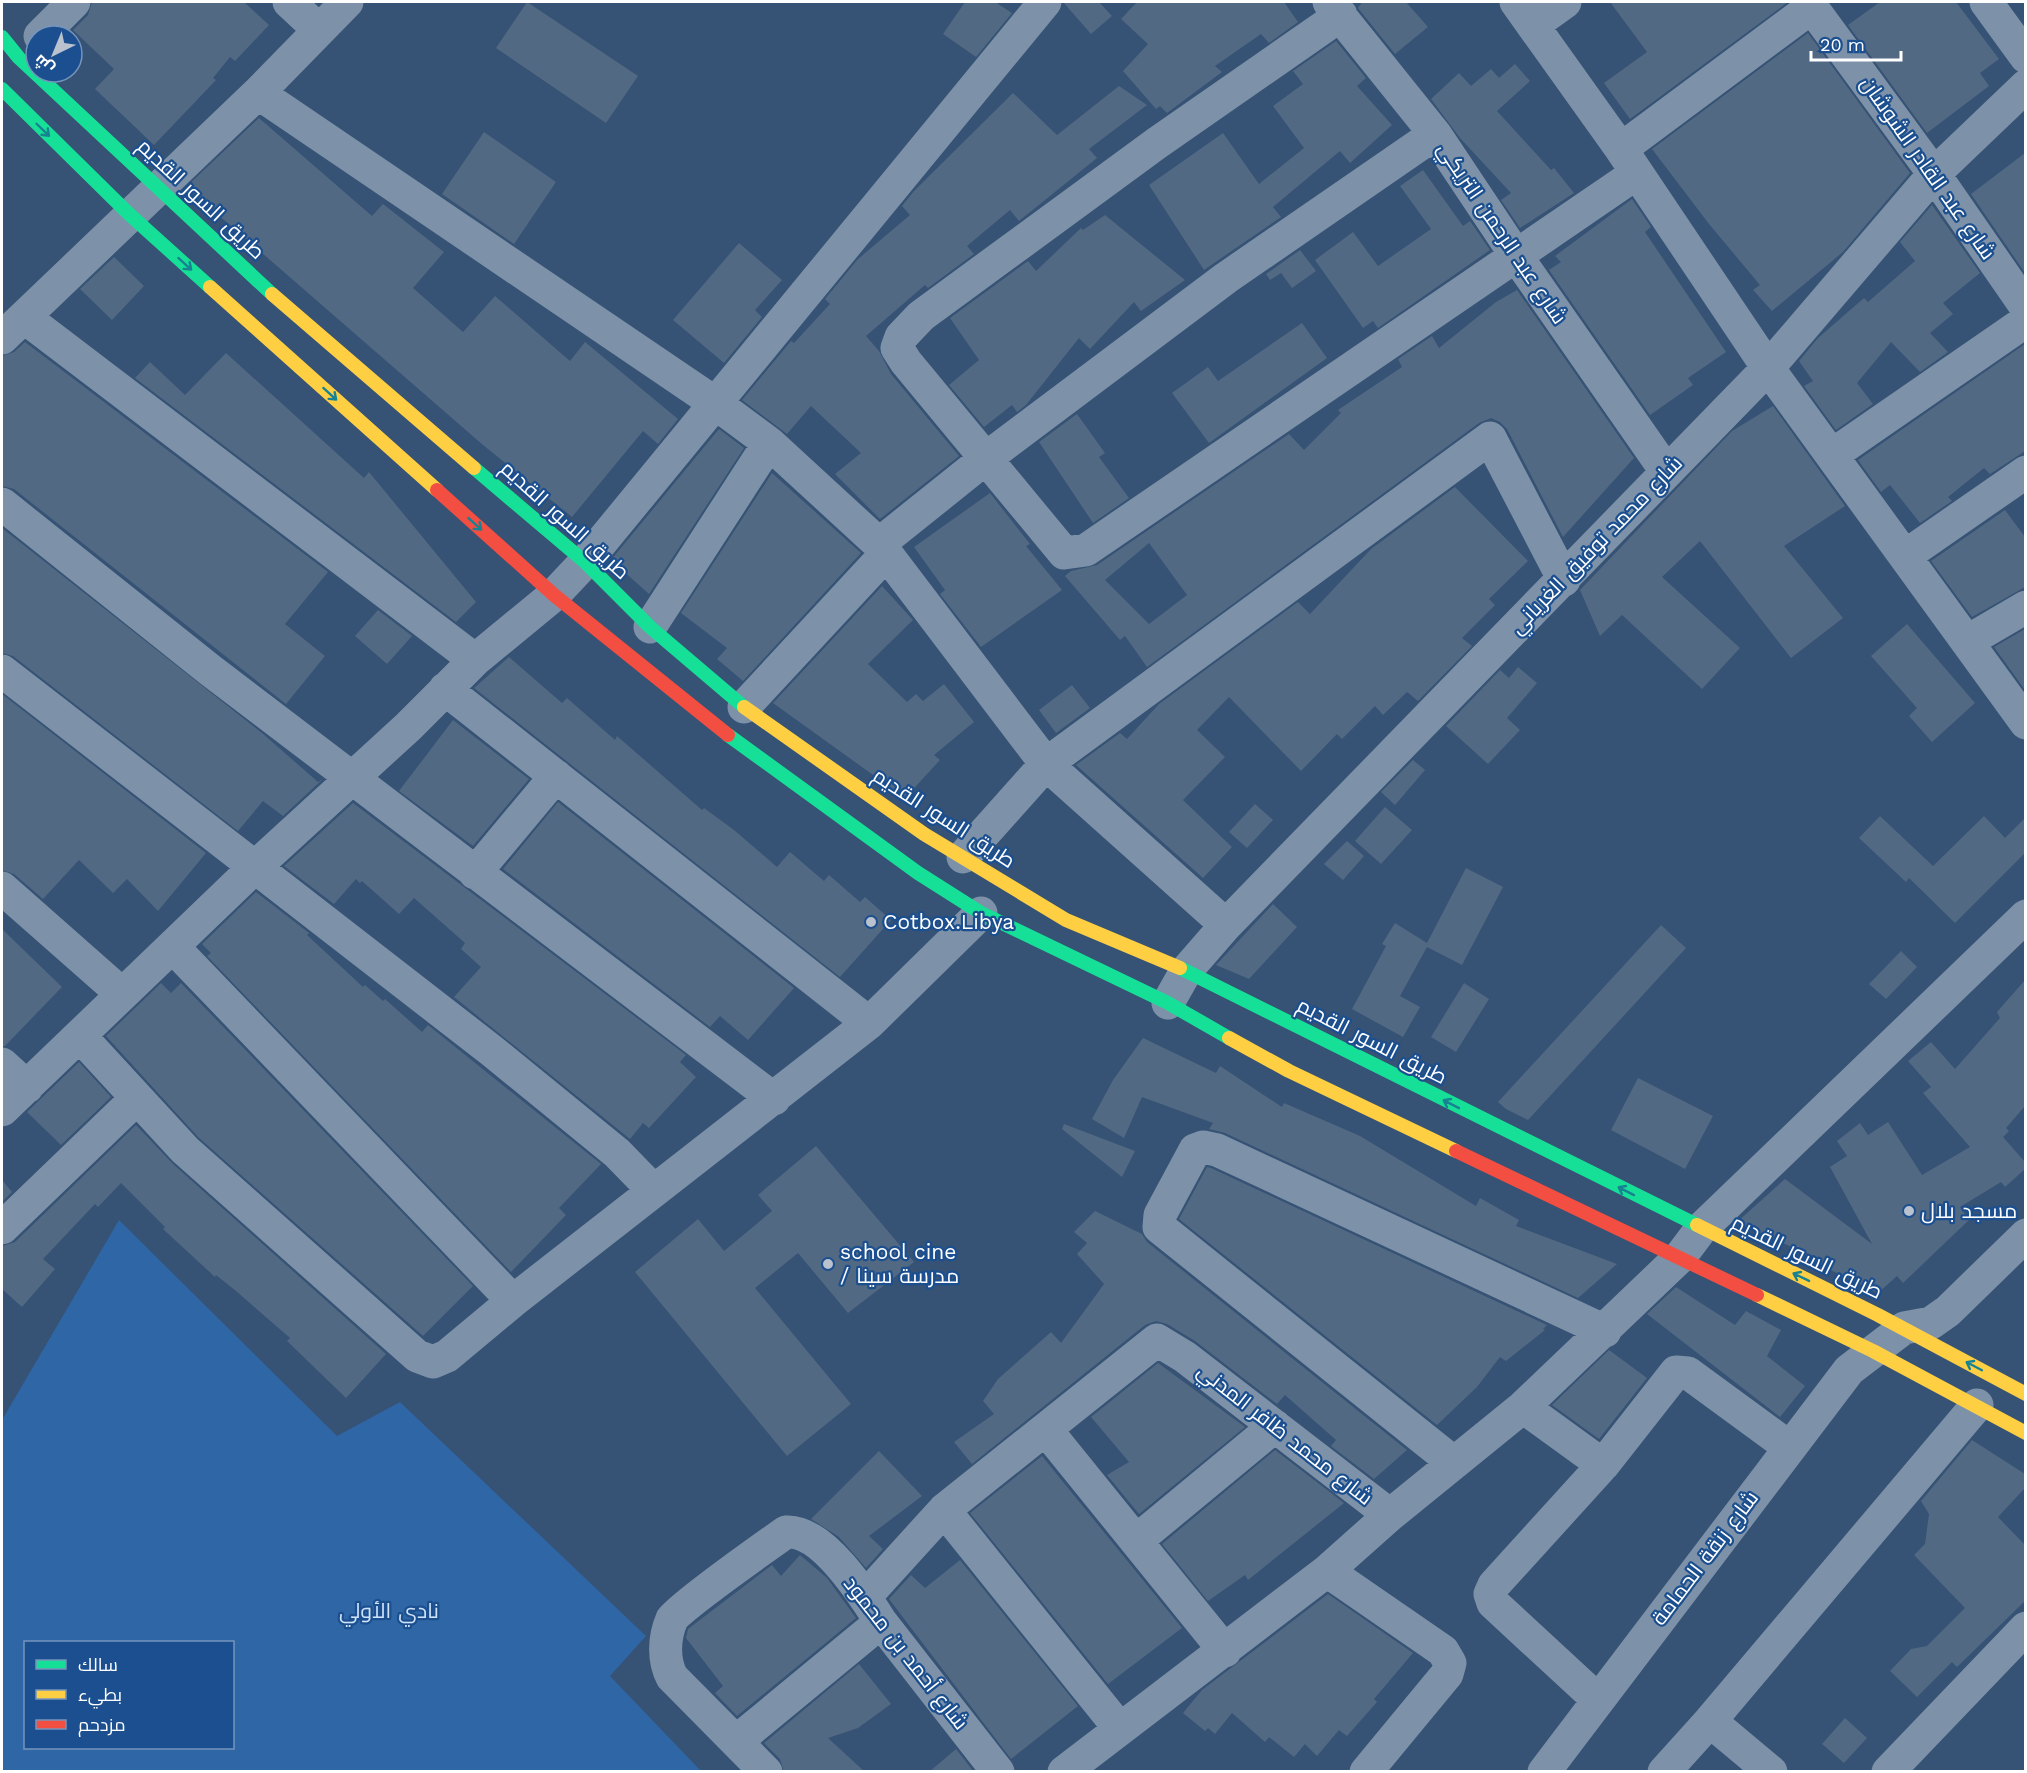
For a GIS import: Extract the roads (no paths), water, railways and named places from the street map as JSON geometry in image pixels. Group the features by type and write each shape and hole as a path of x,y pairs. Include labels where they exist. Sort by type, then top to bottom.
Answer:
{"main road":[{"name":"طريق السور القديم","path":"62,84 158,188 304,323 585,562 650,627 744,707 924,834 1066,920 1186,971 1904,1328 2025,1394"},
{"path":"2,89 129,214 554,595 745,749 918,873 981,913 1168,1004 1289,1071 1872,1351 1977,1405 2025,1433"}],"street":[{"path":"47,24 74,2"},
{"path":"289,2 319,30"},
{"path":"346,2 258,93 129,214 13,328 475,660"},
{"path":"2,1110 80,1036 121,993 353,778 475,660 554,595 585,562 1045,2"},
{"path":"1565,2 1524,13 1629,161 1768,368 1968,641 2025,723"},
{"path":"1986,2 2025,57"},
{"path":"1335,8 1157,143 921,316 901,337 897,348 906,362 1064,553 1086,550 1517,257 1810,4"},
{"name":"شارع عبد القادر الشوشان","path":"1810,4 1934,174 2025,307"},
{"name":"شارع عبد الرحمن التريكي","path":"1335,8 1436,134 1517,257 1666,471"},
{"name":"شارع محمد توفيق الغرياني","path":"1168,1004 1186,971 1226,925 1768,368 1934,174 2025,86"},
{"path":"258,93 715,403 769,443 883,549 1046,764 1226,925"},
{"path":"744,707 883,549 985,459 1226,278 1436,134"},
{"path":"1832,455 2025,321"},
{"path":"963,857 1046,764 1490,438 1564,580"},
{"path":"650,627 769,443"},
{"path":"1905,556 2025,472"},
{"path":"2,504 210,670 774,1099"},
{"path":"1968,641 2025,607"},
{"path":"2,671 492,1051 617,1153 654,1191"},
{"path":"445,689 869,1023"},
{"path":"475,873 556,776"},
{"path":"2,888 121,993"},
{"path":"80,1036 185,1150 417,1356 433,1362 447,1356 513,1301 869,1023 981,913"},
{"path":"1064,1772 1225,1652 1328,1571 1390,1515 1522,1407 1605,1331 1680,1257 1701,1229 1944,976 2025,916"},
{"path":"173,947 513,1301"},
{"path":"2,1064 27,1087"},
{"path":"2,1228 136,1099"},
{"path":"1454,1463 1159,1227 1160,1215 1195,1150 1203,1147 1217,1150 1605,1331"},
{"path":"1904,1328 1931,1323 1948,1311 2025,1235"},
{"name":"شارع زنقة الحمامة","path":"1544,1772 1849,1370 1904,1328"},
{"name":"شارع محمد ظافر المدني","path":"1047,1431 1157,1340 1179,1353 1390,1515"},
{"path":"1598,1700 1493,1603 1490,1594 1494,1586 1603,1465 1676,1372 1688,1372 1789,1448"},
{"path":"1664,1772 1710,1721 1977,1405"},
{"path":"1522,1407 1603,1465"},
{"path":"1136,1541 1275,1426"},
{"path":"766,1772 738,1740 873,1610 944,1510 1047,1431 1225,1652"},
{"path":"944,1510 1120,1729"},
{"name":"شارع أحمد بن محمود","path":"738,1740 672,1677 668,1668 666,1642 673,1617 786,1532 796,1531 828,1552 998,1772"},
{"path":"1328,1571 1443,1650 1450,1663 1447,1674 1366,1772"},
{"path":"1888,1772 2025,1628"},
{"path":"1710,1721 1771,1772"}],"place":[{"name":"Cotbox.Libya","path":"871,922"},
{"name":"مسجد بلال","path":"1909,1211"},
{"name":"school cine / مدرسة سينا","path":"828,1264"}],"park label":[{"name":"نادي الأولي","path":"389,1611"}]}
